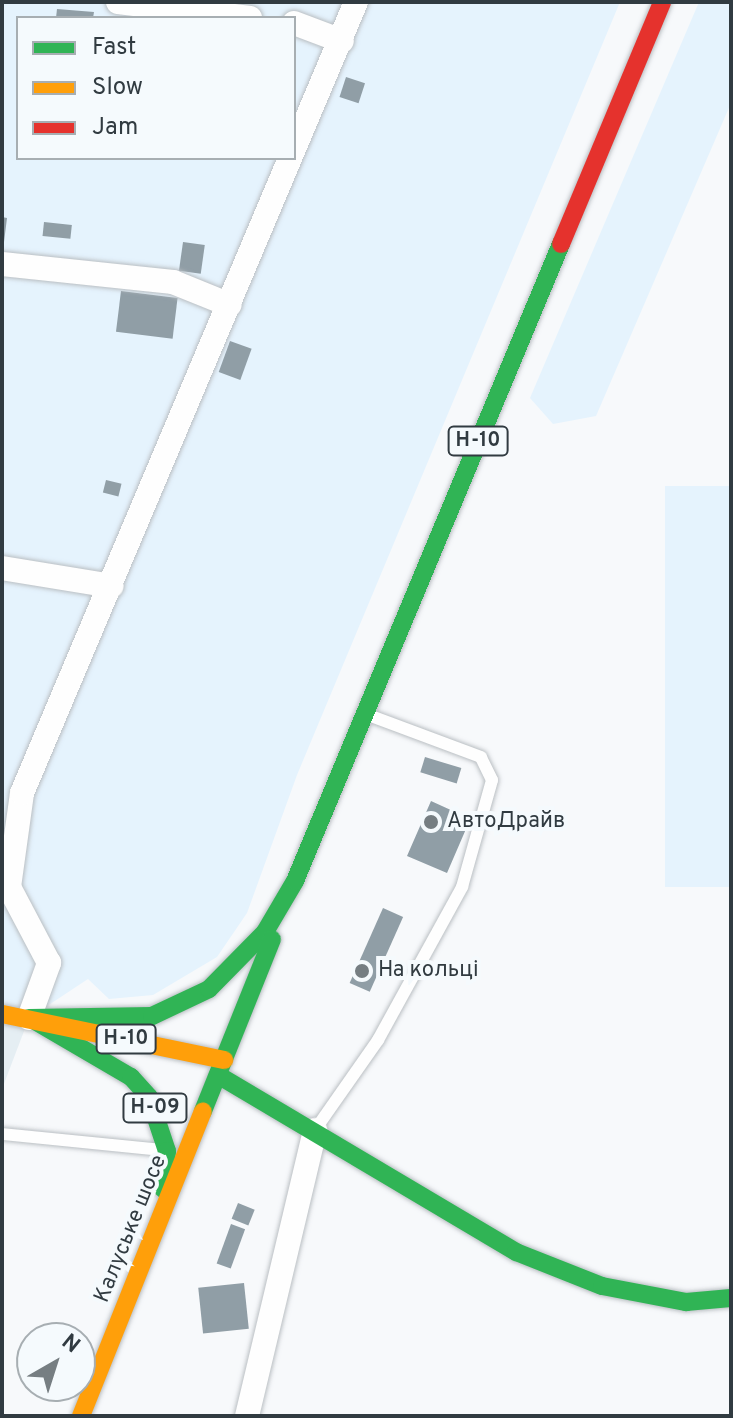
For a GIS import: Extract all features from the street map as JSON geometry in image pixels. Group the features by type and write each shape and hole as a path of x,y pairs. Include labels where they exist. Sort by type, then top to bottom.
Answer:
{"main road":[{"name":"Н-10","path":"29,1018 131,1020 197,995 246,957 295,881 662,2"},
{"name":"Калуське шосе","path":"81,1416 295,881"},
{"name":"Н-10","path":"2,1014 29,1018 221,1067"},
{"name":"Н-09","path":"29,1018 131,1077 162,1121 167,1151 144,1262"},
{"path":"221,1067 315,1130 545,1263 602,1286 672,1300 731,1298"}],"street":[{"path":"118,2 234,16"},
{"path":"296,149 356,2"},
{"path":"296,24 342,41"},
{"path":"29,1018 49,963 9,887 7,839 47,727 112,586 292,160"},
{"path":"2,264 173,282 230,305"},
{"path":"2,568 112,586"},
{"path":"247,1416 315,1130"}],"lane":[{"path":"315,1130 378,1040 462,887 492,780 481,757 365,714"},
{"path":"2,1134 167,1151"}],"shaded area":[{"path":"2,2 620,2 297,775 247,913 217,957 153,995 109,999 88,979 29,1018 2,1014"},
{"path":"699,2 731,2 731,103 596,416 553,424 530,398"},
{"path":"665,486 731,486 731,887 665,887"},
{"path":"2,1014 29,1018 2,1089"}],"building":[{"path":"57,9 94,12 93,16 56,16"},
{"path":"346,77 365,83 359,103 340,97"},
{"path":"2,217 7,218 4,242 2,242"},
{"path":"44,222 72,225 70,239 43,236"},
{"path":"183,242 205,245 201,274 179,271"},
{"path":"121,291 178,298 173,339 116,332"},
{"path":"230,341 252,349 240,380 219,372"},
{"path":"106,480 122,484 118,496 103,493"},
{"path":"425,757 461,768 457,783 420,772"},
{"path":"431,801 453,811 448,821 466,829 447,873 407,856"},
{"path":"383,908 403,917 370,992 350,983"},
{"path":"238,1203 255,1210 248,1226 232,1219"},
{"path":"231,1224 245,1229 231,1269 217,1263"},
{"path":"244,1283 249,1329 203,1334 198,1288"}],"traffic: fast":[{"path":"29,1018 152,1016 209,989 265,932 295,881 561,244"},
{"path":"203,1111 272,939"},
{"path":"35,1021 131,1077 149,1097 167,1151 163,1189"},
{"path":"218,1075 516,1252 602,1286 686,1302 731,1298"}],"traffic: slow":[{"path":"2,1014 224,1060"},
{"path":"81,1416 203,1111"}],"traffic: jam":[{"path":"561,244 662,2"}],"place":[{"name":"АвтоДрайв","path":"431,822"},
{"name":"На кольці","path":"362,971"}]}
